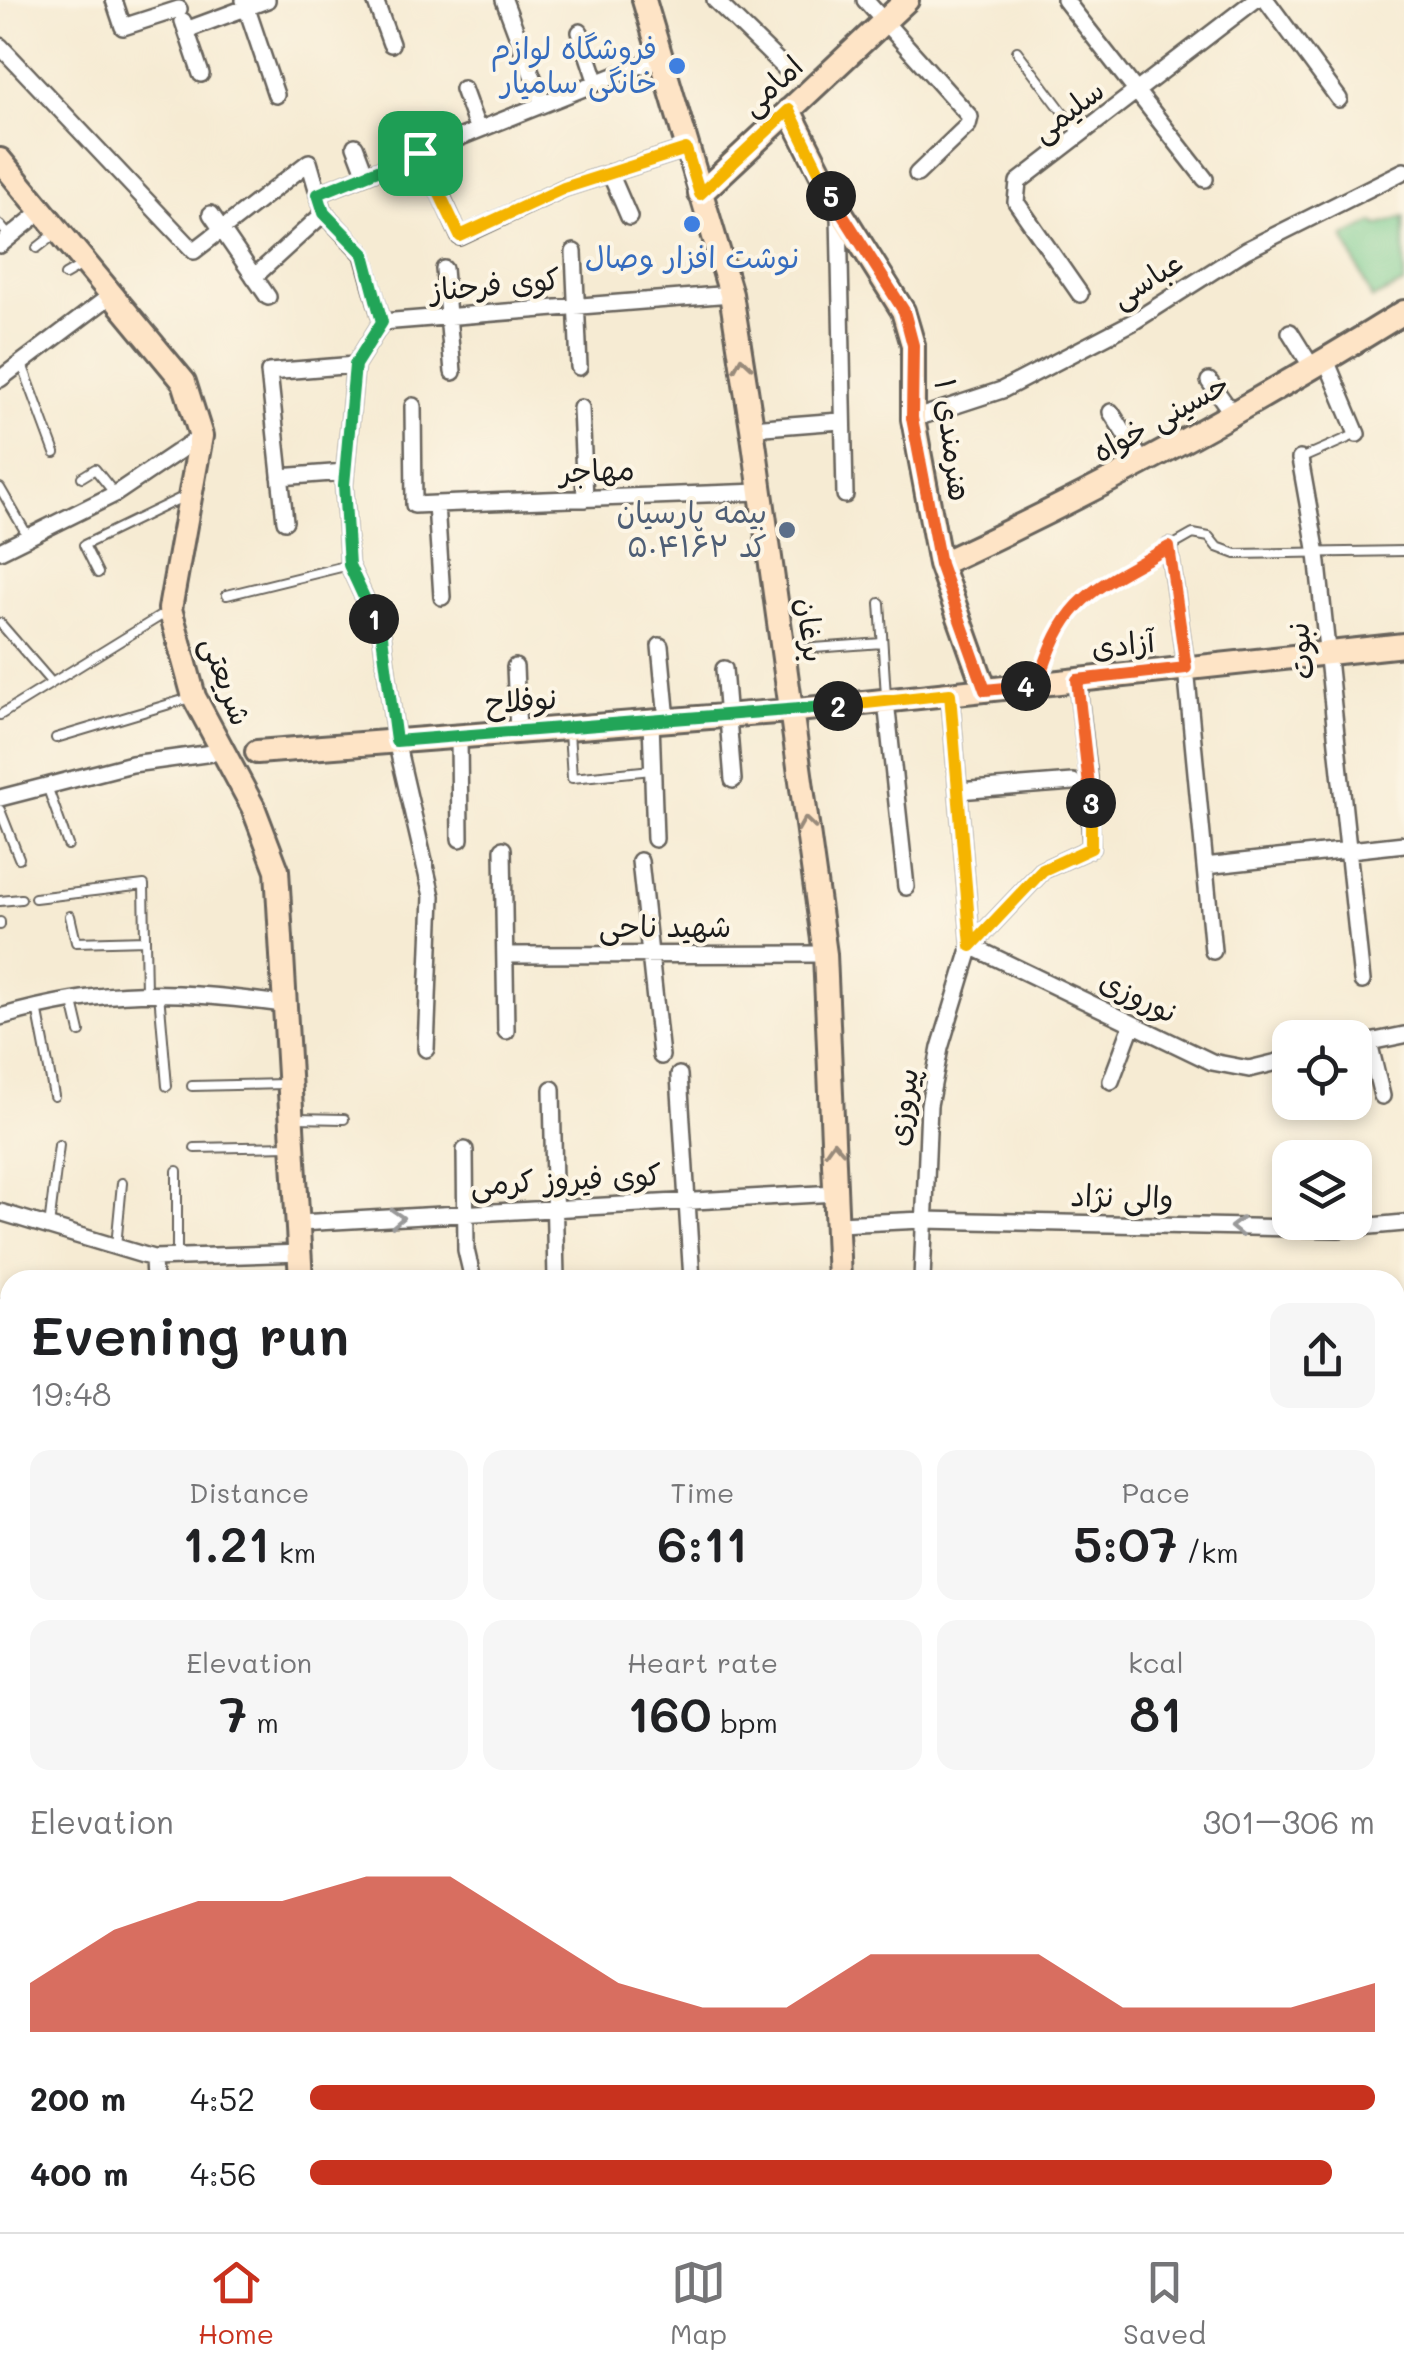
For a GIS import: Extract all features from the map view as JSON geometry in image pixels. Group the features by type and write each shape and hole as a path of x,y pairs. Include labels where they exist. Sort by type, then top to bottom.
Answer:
{"street":[{"path":"114,0 122,28 177,5 201,74"},
{"path":"186,30 245,4 267,0"},
{"path":"376,0 391,44"},
{"path":"504,0 542,104"},
{"name":"برغان","path":"644,0 731,294 752,428 825,954 839,1270"},
{"path":"715,0 788,71"},
{"path":"865,0 970,117 968,126 918,174"},
{"name":"امامی","path":"700,194 906,0"},
{"path":"1065,0 1205,179"},
{"name":"سلیمی","path":"1080,294 1016,202 1018,182 1255,0"},
{"path":"1266,0 1339,99"},
{"path":"245,4 276,95"},
{"path":"580,32 597,83"},
{"path":"0,46 194,251 309,162 324,213 364,254 382,322 355,365 345,472 349,565 382,636 396,741 432,896 426,1049"},
{"path":"318,194 660,58"},
{"path":"463,88 478,130"},
{"name":"هنرمندی ۱","path":"789,110 839,209 904,311 913,345 912,418 940,564 985,690"},
{"path":"408,125 460,236 564,188 686,149"},
{"path":"355,146 366,175"},
{"name":"شریعتی","path":"0,160 114,292 184,382 201,436 170,609 194,696 220,752 252,806 277,870 282,1004 301,1270"},
{"name":"عباسی","path":"912,418 1002,390 1133,322 1246,250 1404,172"},
{"path":"610,173 628,217"},
{"path":"839,209 840,421 845,495"},
{"path":"3,236 43,210"},
{"path":"254,277 324,213"},
{"path":"211,214 268,297"},
{"path":"574,252 579,367"},
{"path":"444,270 453,372"},
{"path":"0,379 114,292"},
{"name":"کوی فرحناز","path":"382,322 731,294"},
{"name":"حسینی خواه","path":"940,564 1065,506 1320,365 1404,312"},
{"name":"نبوت","path":"1290,332 1320,365 1357,434"},
{"path":"285,521 269,372 355,365"},
{"path":"1210,381 1232,412"},
{"path":"413,406 414,505 436,504 442,597"},
{"path":"581,408 585,498"},
{"path":"1111,412 1143,463"},
{"path":"752,428 840,421"},
{"path":"0,551 115,494 201,436"},
{"name":"نبوت","path":"1300,459 1329,653 1362,981"},
{"path":"280,476 345,472"},
{"name":"مهاجر","path":"436,504 760,492"},
{"path":"1169,547 1186,668 1213,951"},
{"name":"آزادی","path":"789,711 1404,645"},
{"path":"655,839 652,770 659,721 660,646"},
{"path":"516,667 518,732"},
{"path":"724,669 732,780"},
{"path":"971,946 1043,870 1091,848 1089,780 1077,680"},
{"path":"950,694 971,946"},
{"path":"886,701 906,887"},
{"name":"نوفلاح","path":"257,752 789,711"},
{"path":"459,736 460,840"},
{"path":"0,798 132,764 220,752"},
{"path":"958,791 1073,782"},
{"path":"1205,866 1404,844"},
{"path":"503,849 506,1031"},
{"path":"640,861 660,1056"},
{"name":"نوروزی","path":"971,946 1132,1025 1232,1067 1272,1063"},
{"name":"پیروزی","path":"922,1270 929,1105 940,1048 971,946"},
{"name":"شهید ناحی","path":"505,956 825,954"},
{"path":"0,1017 72,998 152,992 282,1004"},
{"path":"1111,1081 1132,1025"},
{"path":"1372,1041 1404,1034"},
{"path":"1372,1070 1382,1096"},
{"path":"679,1074 692,1270"},
{"path":"552,1089 556,1270"},
{"path":"465,1150 466,1250 471,1270"},
{"name":"کوی فیروز کرمی","path":"300,1223 836,1193"},
{"path":"0,1212 153,1258 301,1253"},
{"name":"والی نژاد","path":"838,1224 923,1220 1338,1229 1404,1223"},
{"path":"153,1258 154,1270"}],"lane":[{"path":"1017,51 1081,136"},
{"path":"37,248 60,230"},
{"path":"66,275 88,262"},
{"path":"20,360 55,453"},
{"name":"نبوت","path":"1300,459 1357,434"},
{"path":"82,477 96,470 115,494"},
{"path":"0,488 29,538"},
{"path":"98,574 84,546 192,493"},
{"path":"1038,684 1064,618 1094,590 1169,547 1201,534 1228,553 1404,551"},
{"path":"226,595 349,565"},
{"path":"880,603 886,701"},
{"path":"0,716 170,609"},
{"path":"0,623 52,683"},
{"path":"783,650 882,643"},
{"path":"56,738 194,696"},
{"path":"569,728 572,778 652,770"},
{"path":"47,786 68,846"},
{"path":"0,810 18,858"},
{"path":"35,898 144,885 145,940 167,1086"},
{"path":"0,901 20,899"},
{"path":"70,916 76,942 145,940"},
{"path":"72,998 80,1032"},
{"path":"36,1007 54,1096"},
{"path":"192,1086 288,1084"},
{"path":"291,1118 344,1119"},
{"path":"49,1227 59,1144"},
{"path":"196,1148 293,1146"},
{"path":"176,1171 177,1256"},
{"path":"116,1250 122,1183"}],"green space":[{"path":"1404,217 1404,284 1372,299 1344,237 1374,222 1377,226"}],"place":[{"name":"فروشگاه لوازم خانگی سامیار","path":"677,66"},
{"name":"نوشت افزار وصال","path":"692,224"},
{"name":"بیمه پارسیان کد ۵۰۴۱۶۲","path":"787,530"}],"route":[{"path":"789,110 839,209 904,311 913,345 912,418 940,564 985,690 1038,684 1064,618 1094,590 1169,547 1186,668 1077,680 1094,836 1091,848 1043,870 971,946 950,694 789,711 396,741 382,636 349,565 344,485 355,365 382,322 364,254 324,213 318,194 420,153 460,236 564,188 686,149 700,194 789,110"}]}
